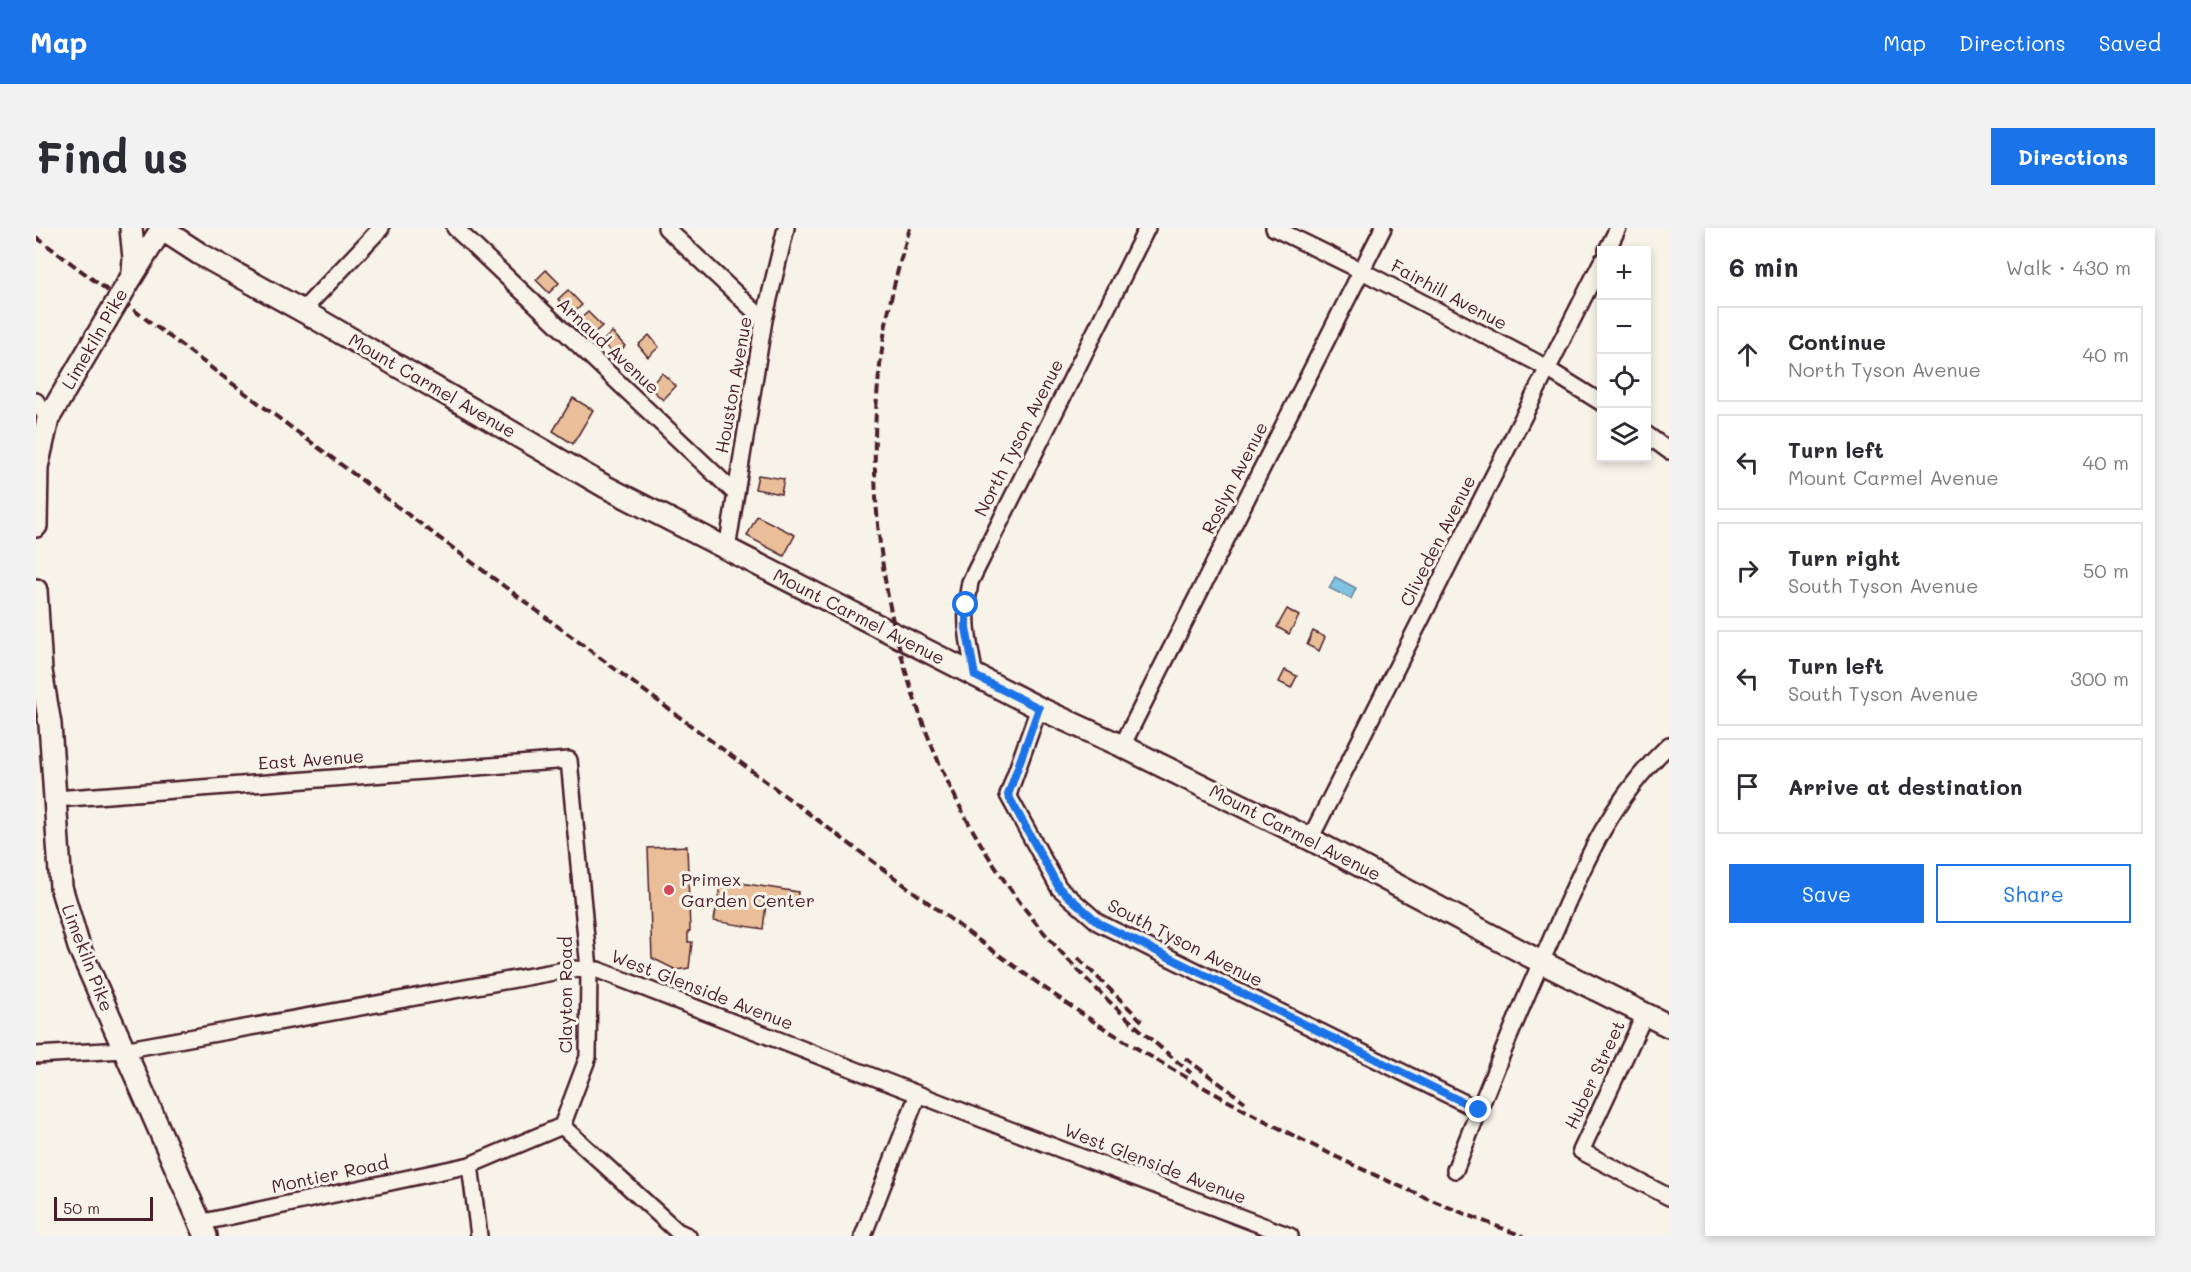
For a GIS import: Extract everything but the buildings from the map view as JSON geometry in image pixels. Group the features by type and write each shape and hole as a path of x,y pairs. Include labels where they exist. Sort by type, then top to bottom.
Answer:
{"street":[{"path":"131,228 134,258 132,276"},
{"name":"Limekiln Pike","path":"36,526 37,467 48,419 161,228"},
{"name":"Mount Carmel Avenue","path":"161,228 200,254 606,488 1039,708 1122,746 1310,839 1541,962 1669,1026"},
{"path":"302,311 381,228"},
{"name":"Arnaud Avenue","path":"455,228 735,493"},
{"path":"666,228 764,320"},
{"name":"Houston Avenue","path":"727,549 764,320 786,228"},
{"name":"North Tyson Avenue","path":"975,676 966,628 966,605 970,582 1147,228"},
{"name":"Fairhill Avenue","path":"1274,228 1362,271 1547,368 1597,400"},
{"name":"Roslyn Avenue","path":"1122,746 1383,228"},
{"path":"1609,246 1618,228"},
{"name":"Cliveden Avenue","path":"1310,839 1597,271"},
{"path":"36,401 48,419"},
{"path":"1651,437 1669,451"},
{"name":"Limekiln Pike","path":"36,590 41,671 50,724 61,887 79,948 202,1229"},
{"name":"South Tyson Avenue","path":"1039,708 1008,795 1059,888 1099,923 1479,1110"},
{"path":"1455,1170 1588,853 1631,786 1669,745"},
{"name":"East Avenue","path":"56,799 569,760"},
{"name":"Clayton Road","path":"562,1126 588,1057 589,969 569,760"},
{"name":"West Glenside Avenue","path":"36,1055 123,1050 570,969 589,969 607,972 1044,1143 1290,1236"},
{"name":"Huber Street","path":"1645,1014 1581,1151 1669,1197"},
{"path":"863,1236 918,1094"},
{"path":"479,1236 470,1165 562,1126 677,1231 688,1236"},
{"name":"Montier Road","path":"202,1229 470,1165"}],"water":[{"path":"1335,577 1356,588 1351,599 1329,588"}],"railway":[{"path":"910,228 892,292 881,358 875,430 876,503 884,576 899,648 921,718 949,785 984,849 1025,909 1043,932 1103,996 1191,1073"},
{"path":"36,237 985,945 1080,1012 1161,1063 1312,1145 1417,1194 1523,1236"},
{"path":"1078,958 1142,1021"},
{"path":"1185,1058 1245,1102"}],"place":[{"name":"Primex Garden Center","path":"669,890"}],"route":[{"path":"966,605 966,628 975,676 1039,708 1008,795 1059,888 1099,923 1479,1110"}]}
